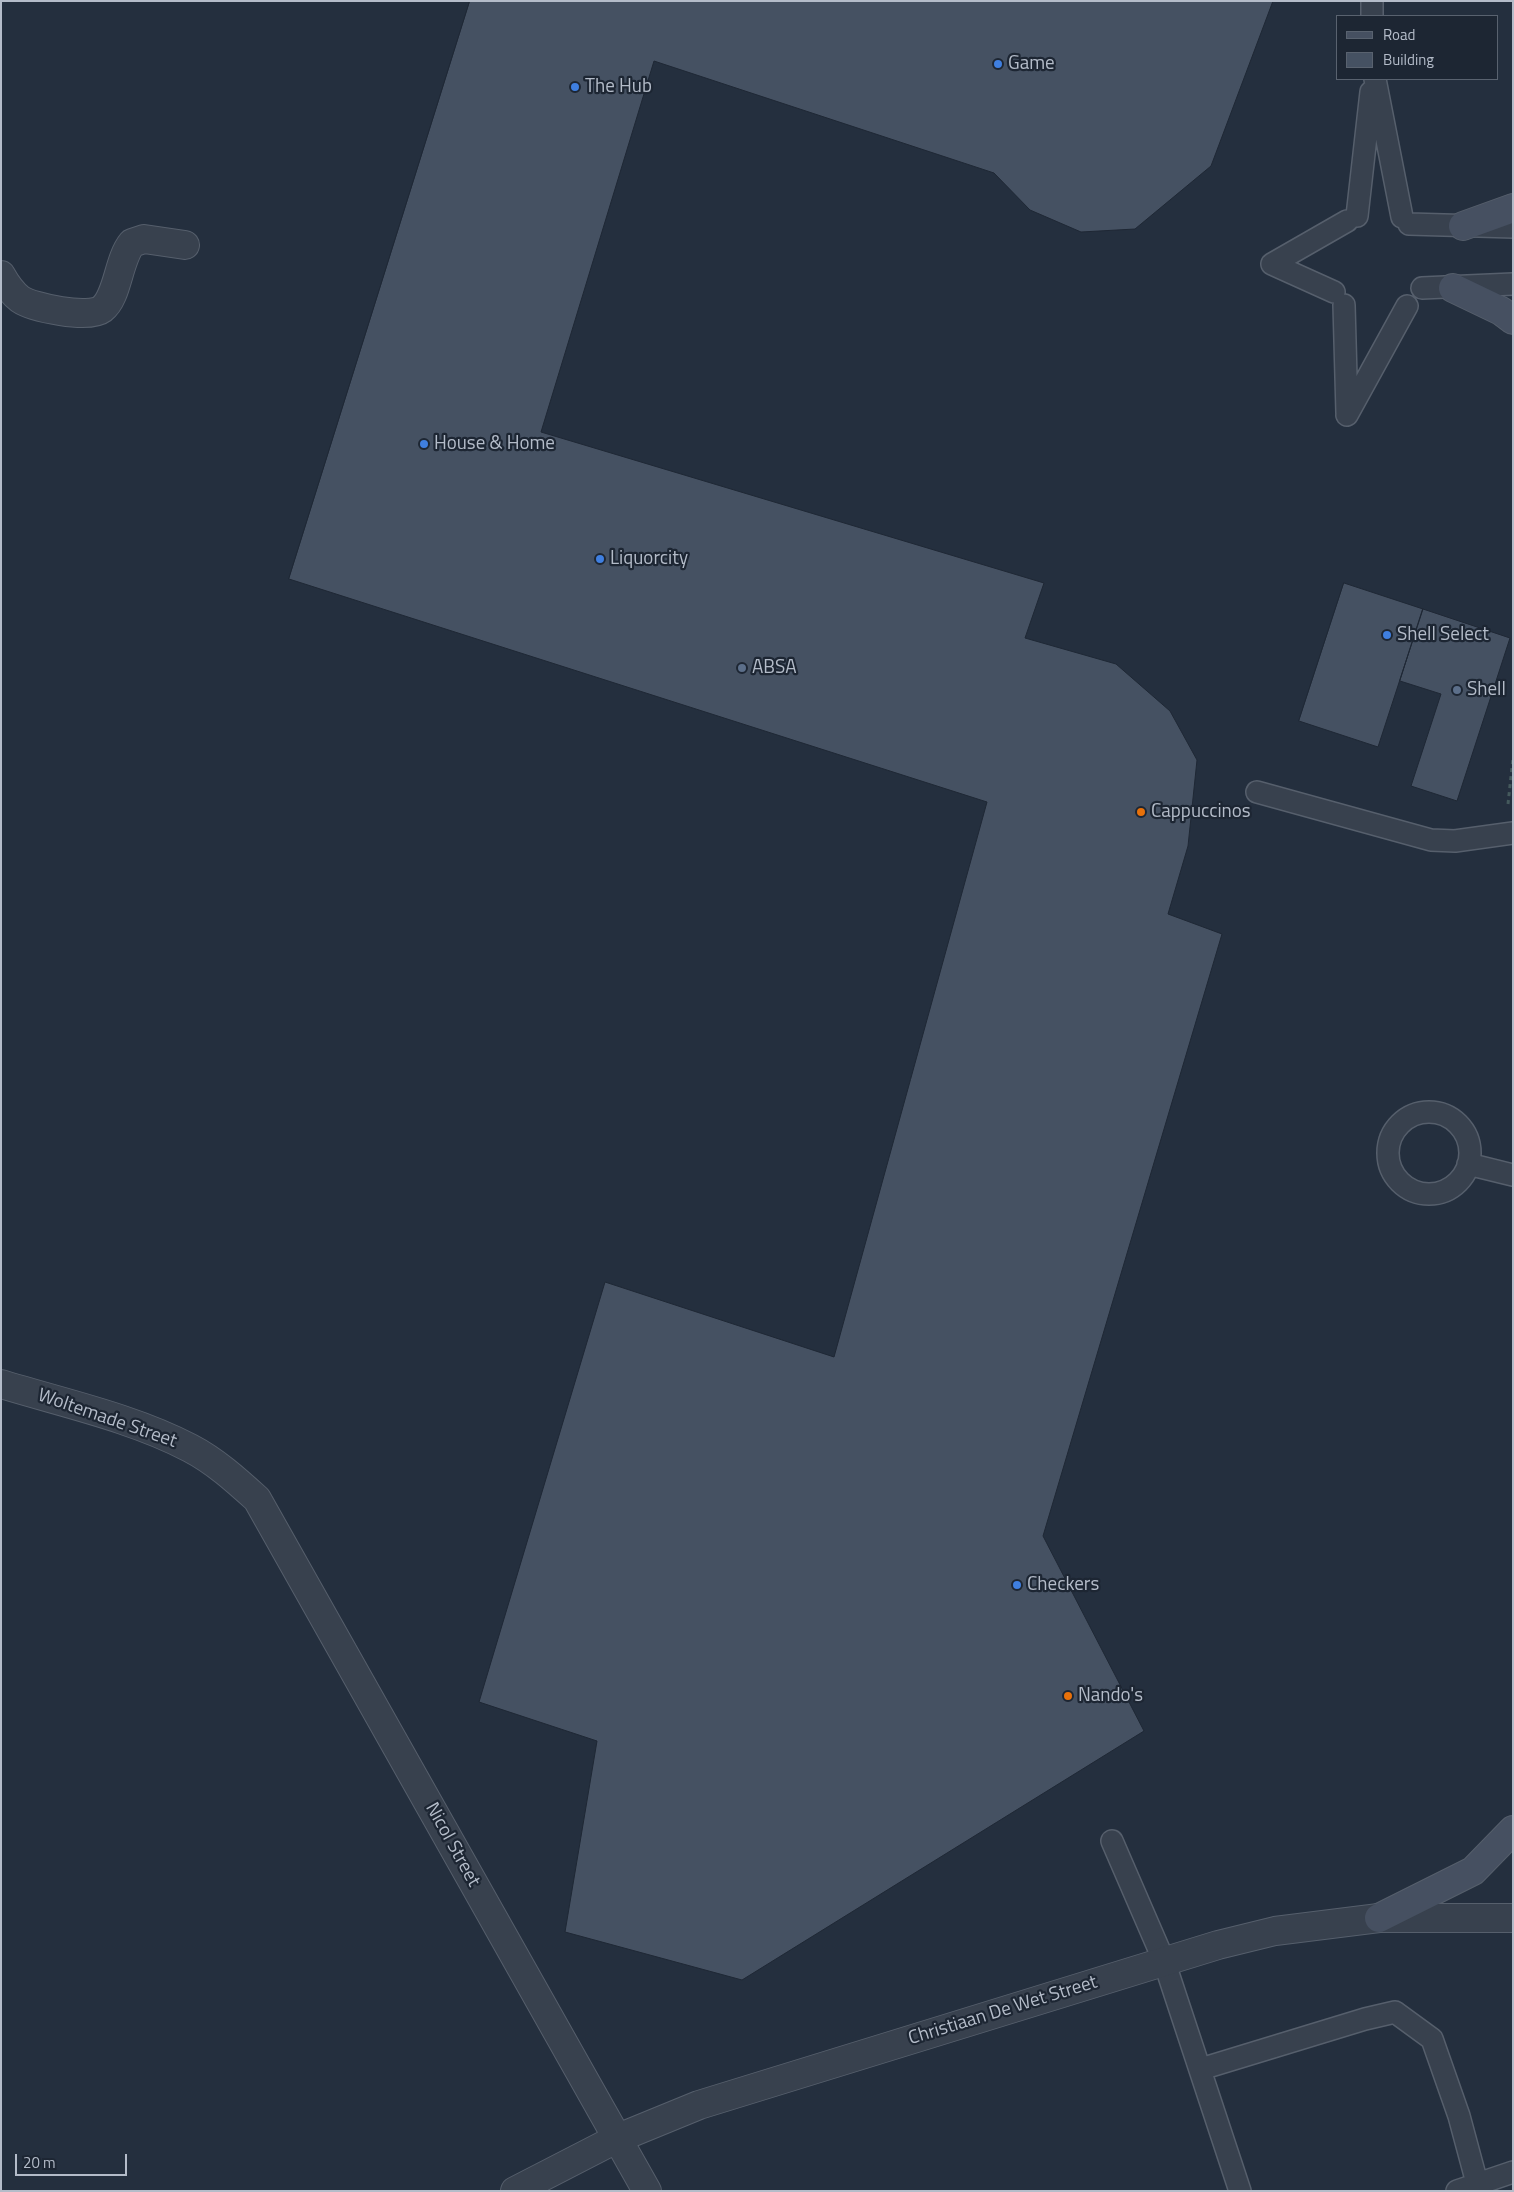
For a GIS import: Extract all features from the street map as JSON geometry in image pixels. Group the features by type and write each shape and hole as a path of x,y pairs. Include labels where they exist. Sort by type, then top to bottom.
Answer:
{"main road":[{"path":"1463,226 1513,208"},
{"path":"1453,288 1501,311 1513,320"},
{"path":"1379,1918 1473,1871 1513,1830"}],"street":[{"path":"1,275 10,290 28,303 88,314 103,309 109,300 122,259 132,242 144,239 185,245"},
{"name":"Woltemade Street","path":"1,1384 141,1427 190,1448 227,1472 256,1499"},
{"name":"Nicol Street","path":"256,1499 370,1696 647,2191"},
{"name":"Christiaan De Wet Street","path":"515,2191 616,2138 699,2105 1164,1961 1275,1931 1379,1918 1513,1918"}],"lane":[{"path":"1372,1 1372,15"},
{"path":"1374,80 1352,219 1272,264 1339,298 1347,415 1407,306"},
{"path":"1374,80 1406,220 1463,226 1513,227"},
{"path":"1422,288 1513,284"},
{"path":"1257,792 1431,840 1455,841 1509,833"},
{"path":"1468,1164 1513,1175"},
{"path":"1112,1841 1164,1961 1240,2191"},
{"path":"1201,2069 1365,2019 1395,2012 1432,2039 1459,2116 1477,2183"},
{"path":"1457,2191 1513,2172"}],"path":[{"path":"1509,833 1513,758"}],"building":[{"path":"470,1 1273,1 1211,166 1135,229 1081,232 1030,210 994,173 654,61 541,432 1044,583 1025,638 1116,664 1170,711 1197,760 1188,846 1168,914 1222,934 1043,1536 1144,1731 742,1980 565,1932 597,1741 479,1702 605,1282 834,1357 987,802 289,579"},
{"path":"1344,583 1423,609 1378,747 1299,721"},
{"path":"1423,609 1510,638 1457,801 1411,786 1441,694 1400,681"}],"place":[{"name":"Game","path":"998,64"},
{"name":"The Hub","path":"575,87"},
{"name":"House & Home","path":"424,444"},
{"name":"Liquorcity","path":"600,559"},
{"name":"Shell Select","path":"1387,635"},
{"name":"ABSA","path":"742,668"},
{"name":"Shell","path":"1457,690"},
{"name":"Cappuccinos","path":"1141,812"},
{"name":"Checkers","path":"1017,1585"},
{"name":"Nando's","path":"1068,1696"}]}
